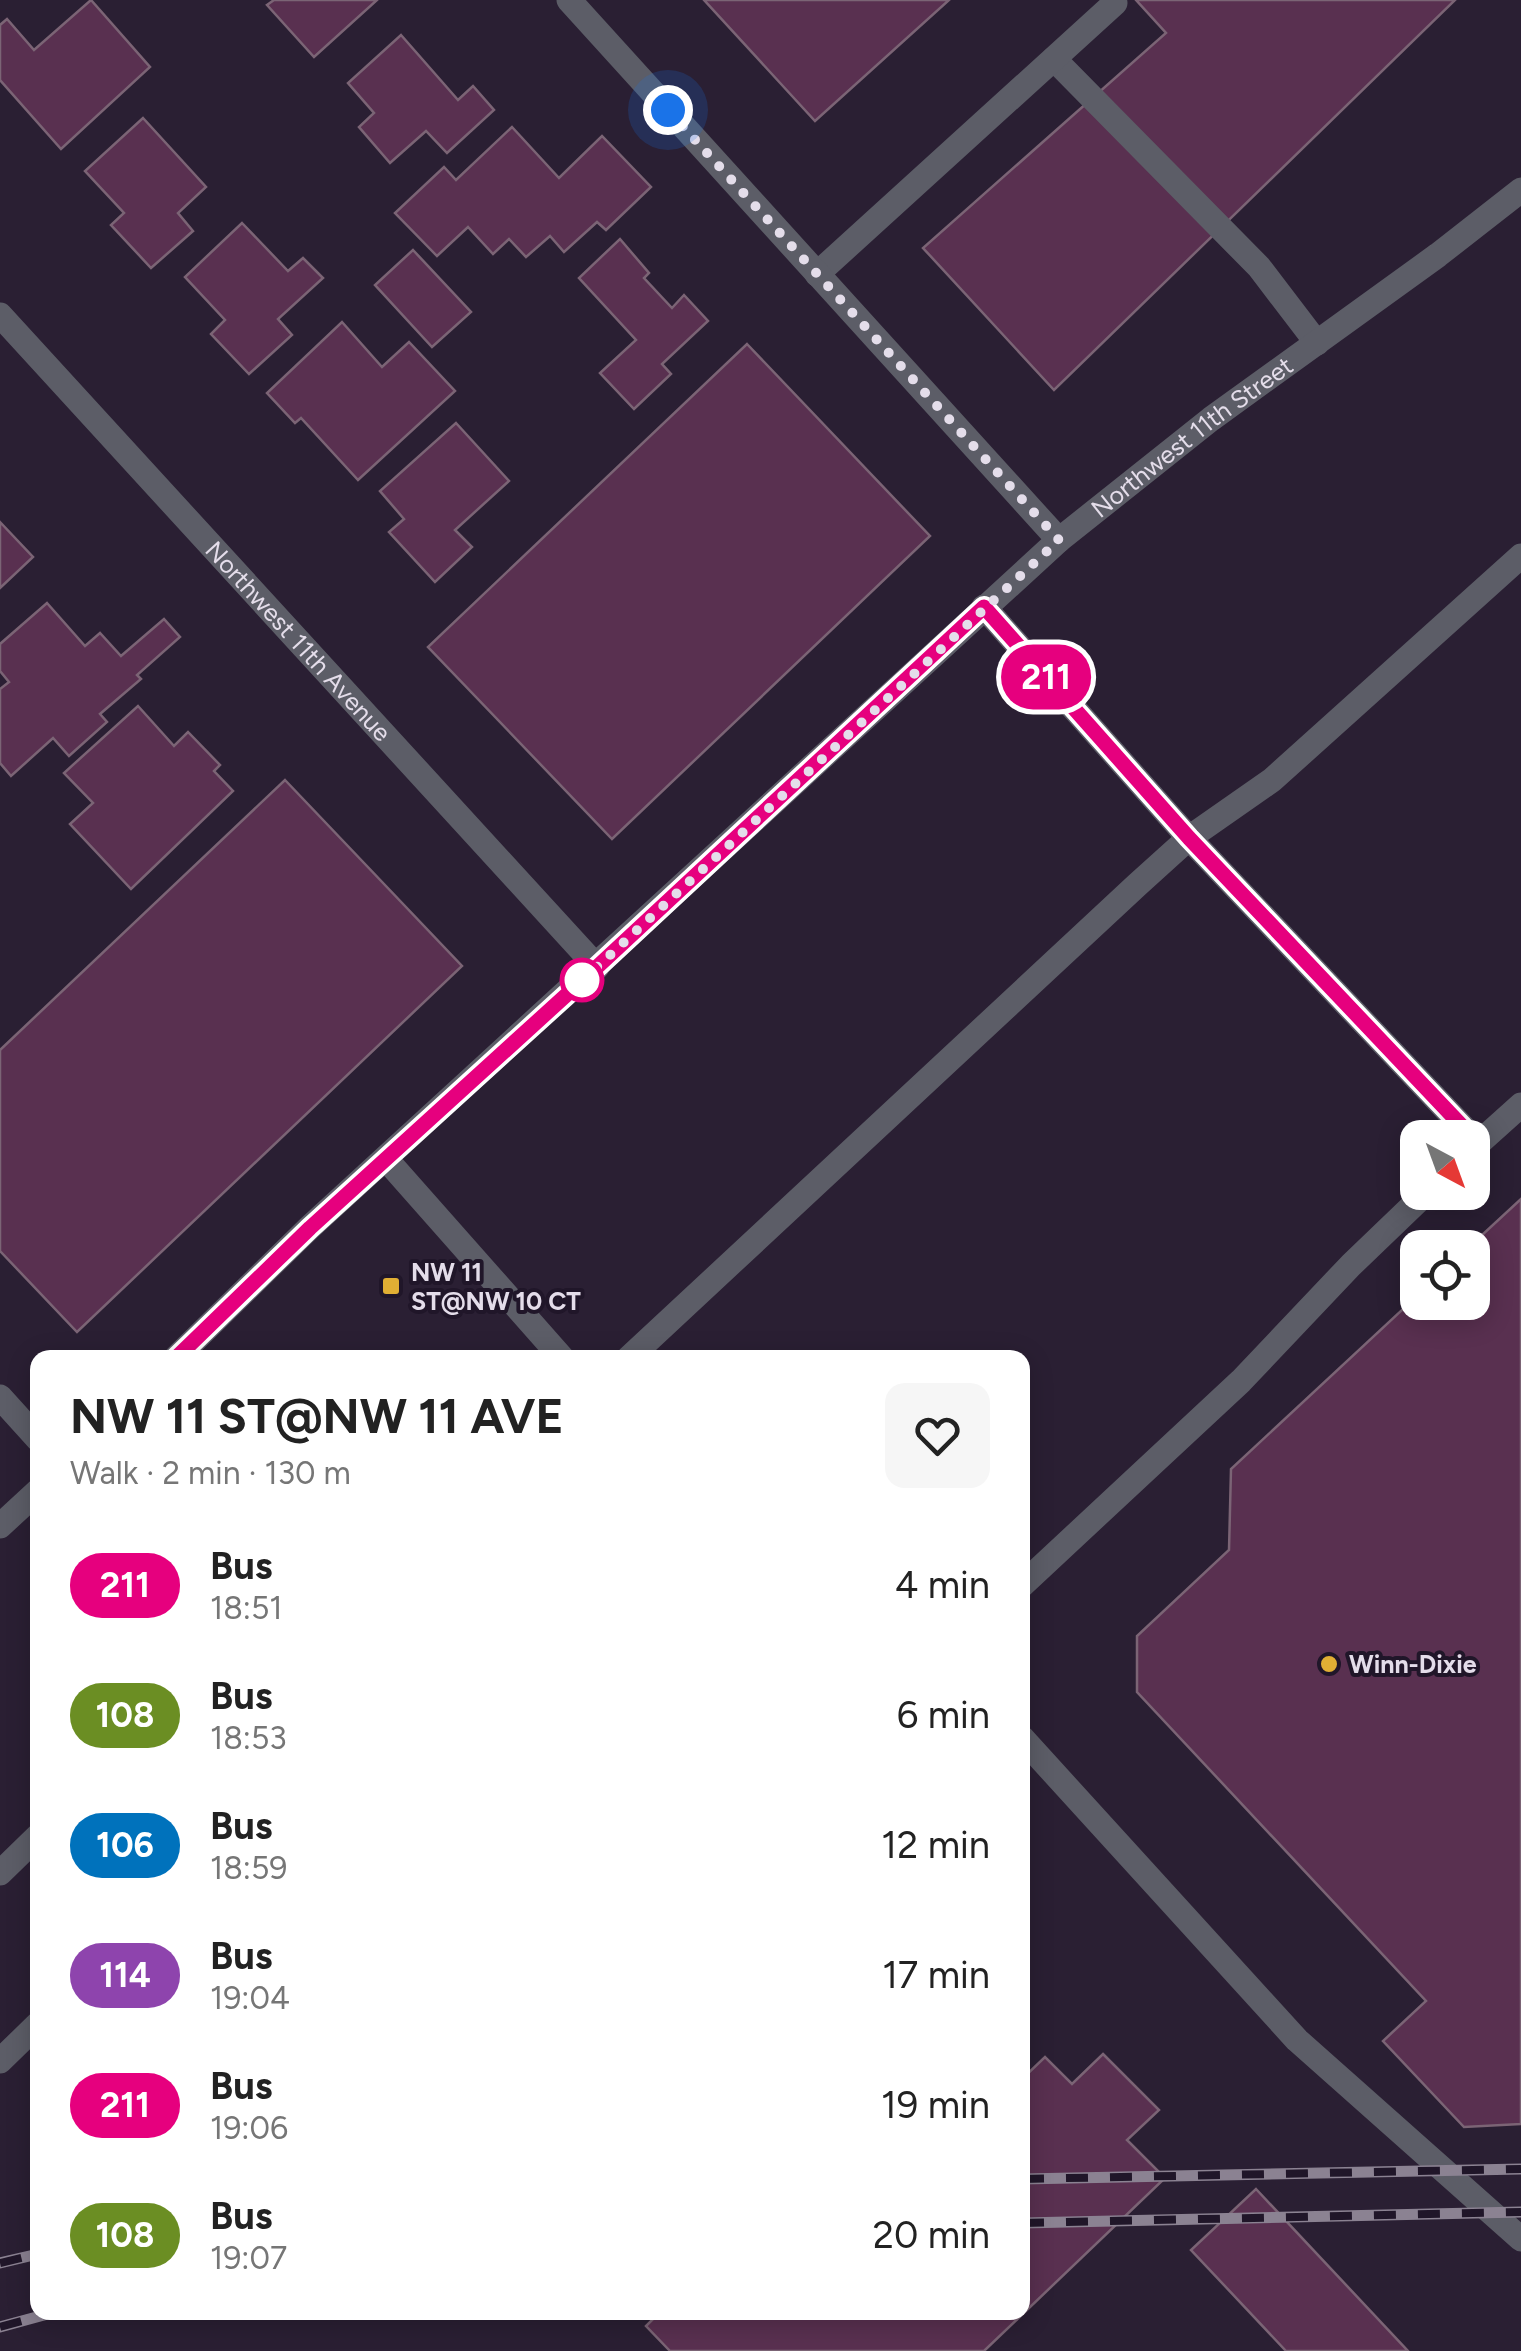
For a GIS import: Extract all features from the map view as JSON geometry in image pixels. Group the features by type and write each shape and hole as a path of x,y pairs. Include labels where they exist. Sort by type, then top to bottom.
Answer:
{"street":[{"path":"569,0 1059,540"},
{"path":"817,274 1115,3"},
{"path":"1054,60 1259,267 1317,343"},
{"name":"Northwest 11th Street","path":"184,1350 386,1159 1059,540 1148,467 1521,190"},
{"name":"Northwest 11th Avenue","path":"0,314 596,968"},
{"path":"639,1350 1189,838 1272,780 1521,556"},
{"path":"984,607 1189,838 1452,1120"},
{"path":"1490,1133 1521,1105"},
{"path":"386,1159 555,1350"},
{"path":"1030,1578 1240,1381 1408,1210"},
{"path":"0,1396 30,1430"},
{"path":"0,1526 30,1499"},
{"path":"1030,1747 1298,2040 1521,2239"},
{"path":"0,1873 30,1844"},
{"path":"0,2060 30,2032"}],"building":[{"path":"91,0 150,67 61,149 0,80 0,25 7,19 34,50"},
{"path":"274,0 377,0 314,57 267,5"},
{"path":"704,0 949,0 815,121"},
{"path":"1136,0 1455,0 1054,390 923,248 1166,33"},
{"path":"401,35 458,100 473,86 494,110 447,153 426,131 390,163 359,127 374,113 348,83"},
{"path":"143,118 206,187 178,213 193,231 151,268 111,225 124,213 85,171"},
{"path":"512,127 559,178 602,136 651,187 606,230 597,222 564,252 550,236 526,257 509,239 493,254 468,227 437,256 395,213 444,167 456,180"},
{"path":"242,223 288,271 303,258 323,278 278,319 292,335 249,374 211,334 225,320 185,277"},
{"path":"620,239 649,273 644,278 672,308 684,295 708,321 662,364 671,374 634,409 600,373 636,340 579,278"},
{"path":"413,250 471,312 432,347 375,285"},
{"path":"342,322 382,367 409,342 455,391 358,480 301,418 295,423 267,393"},
{"path":"747,344 930,536 612,839 428,647"},
{"path":"456,423 509,481 455,530 472,547 435,582 389,532 404,519 380,491"},
{"path":"0,522 33,557 0,588"},
{"path":"47,603 85,646 100,633 121,656 164,619 180,637 137,675 141,679 100,714 107,722 69,756 53,738 11,776 0,763 0,689 9,682 0,671 0,644"},
{"path":"138,706 174,746 188,732 220,765 214,771 233,791 131,889 70,824 93,803 64,773"},
{"path":"285,780 462,966 77,1332 0,1251 0,1050"},
{"name":"Winn-Dixie","path":"1521,1199 1521,2124 1464,2127 1383,2041 1426,2001 1137,1692 1137,1636 1229,1550 1231,1469 1400,1312 1400,1320 1490,1320 1487,1230"},
{"path":"1103,2054 1159,2110 1127,2140 1165,2178 1030,2307 1030,2071 1045,2057 1072,2084"},
{"path":"1256,2189 1408,2351 1286,2351 1191,2250"},
{"path":"652,2320 1016,2320 984,2351 670,2351 646,2326"}],"railway":[{"path":"1030,2179 1521,2169"},
{"path":"1030,2223 1521,2212"},
{"path":"0,2263 30,2256"},
{"path":"0,2327 30,2319"}],"bus line":[{"name":"211","path":"184,1350 310,1228 984,607 1189,838 1456,1120"}],"place":[{"name":"NW 11 ST@NW 10 CT","path":"391,1286"},
{"name":"Winn-Dixie","path":"1329,1664"}],"route":[{"path":"582,980 570,992 1059,540 668,110"}]}
